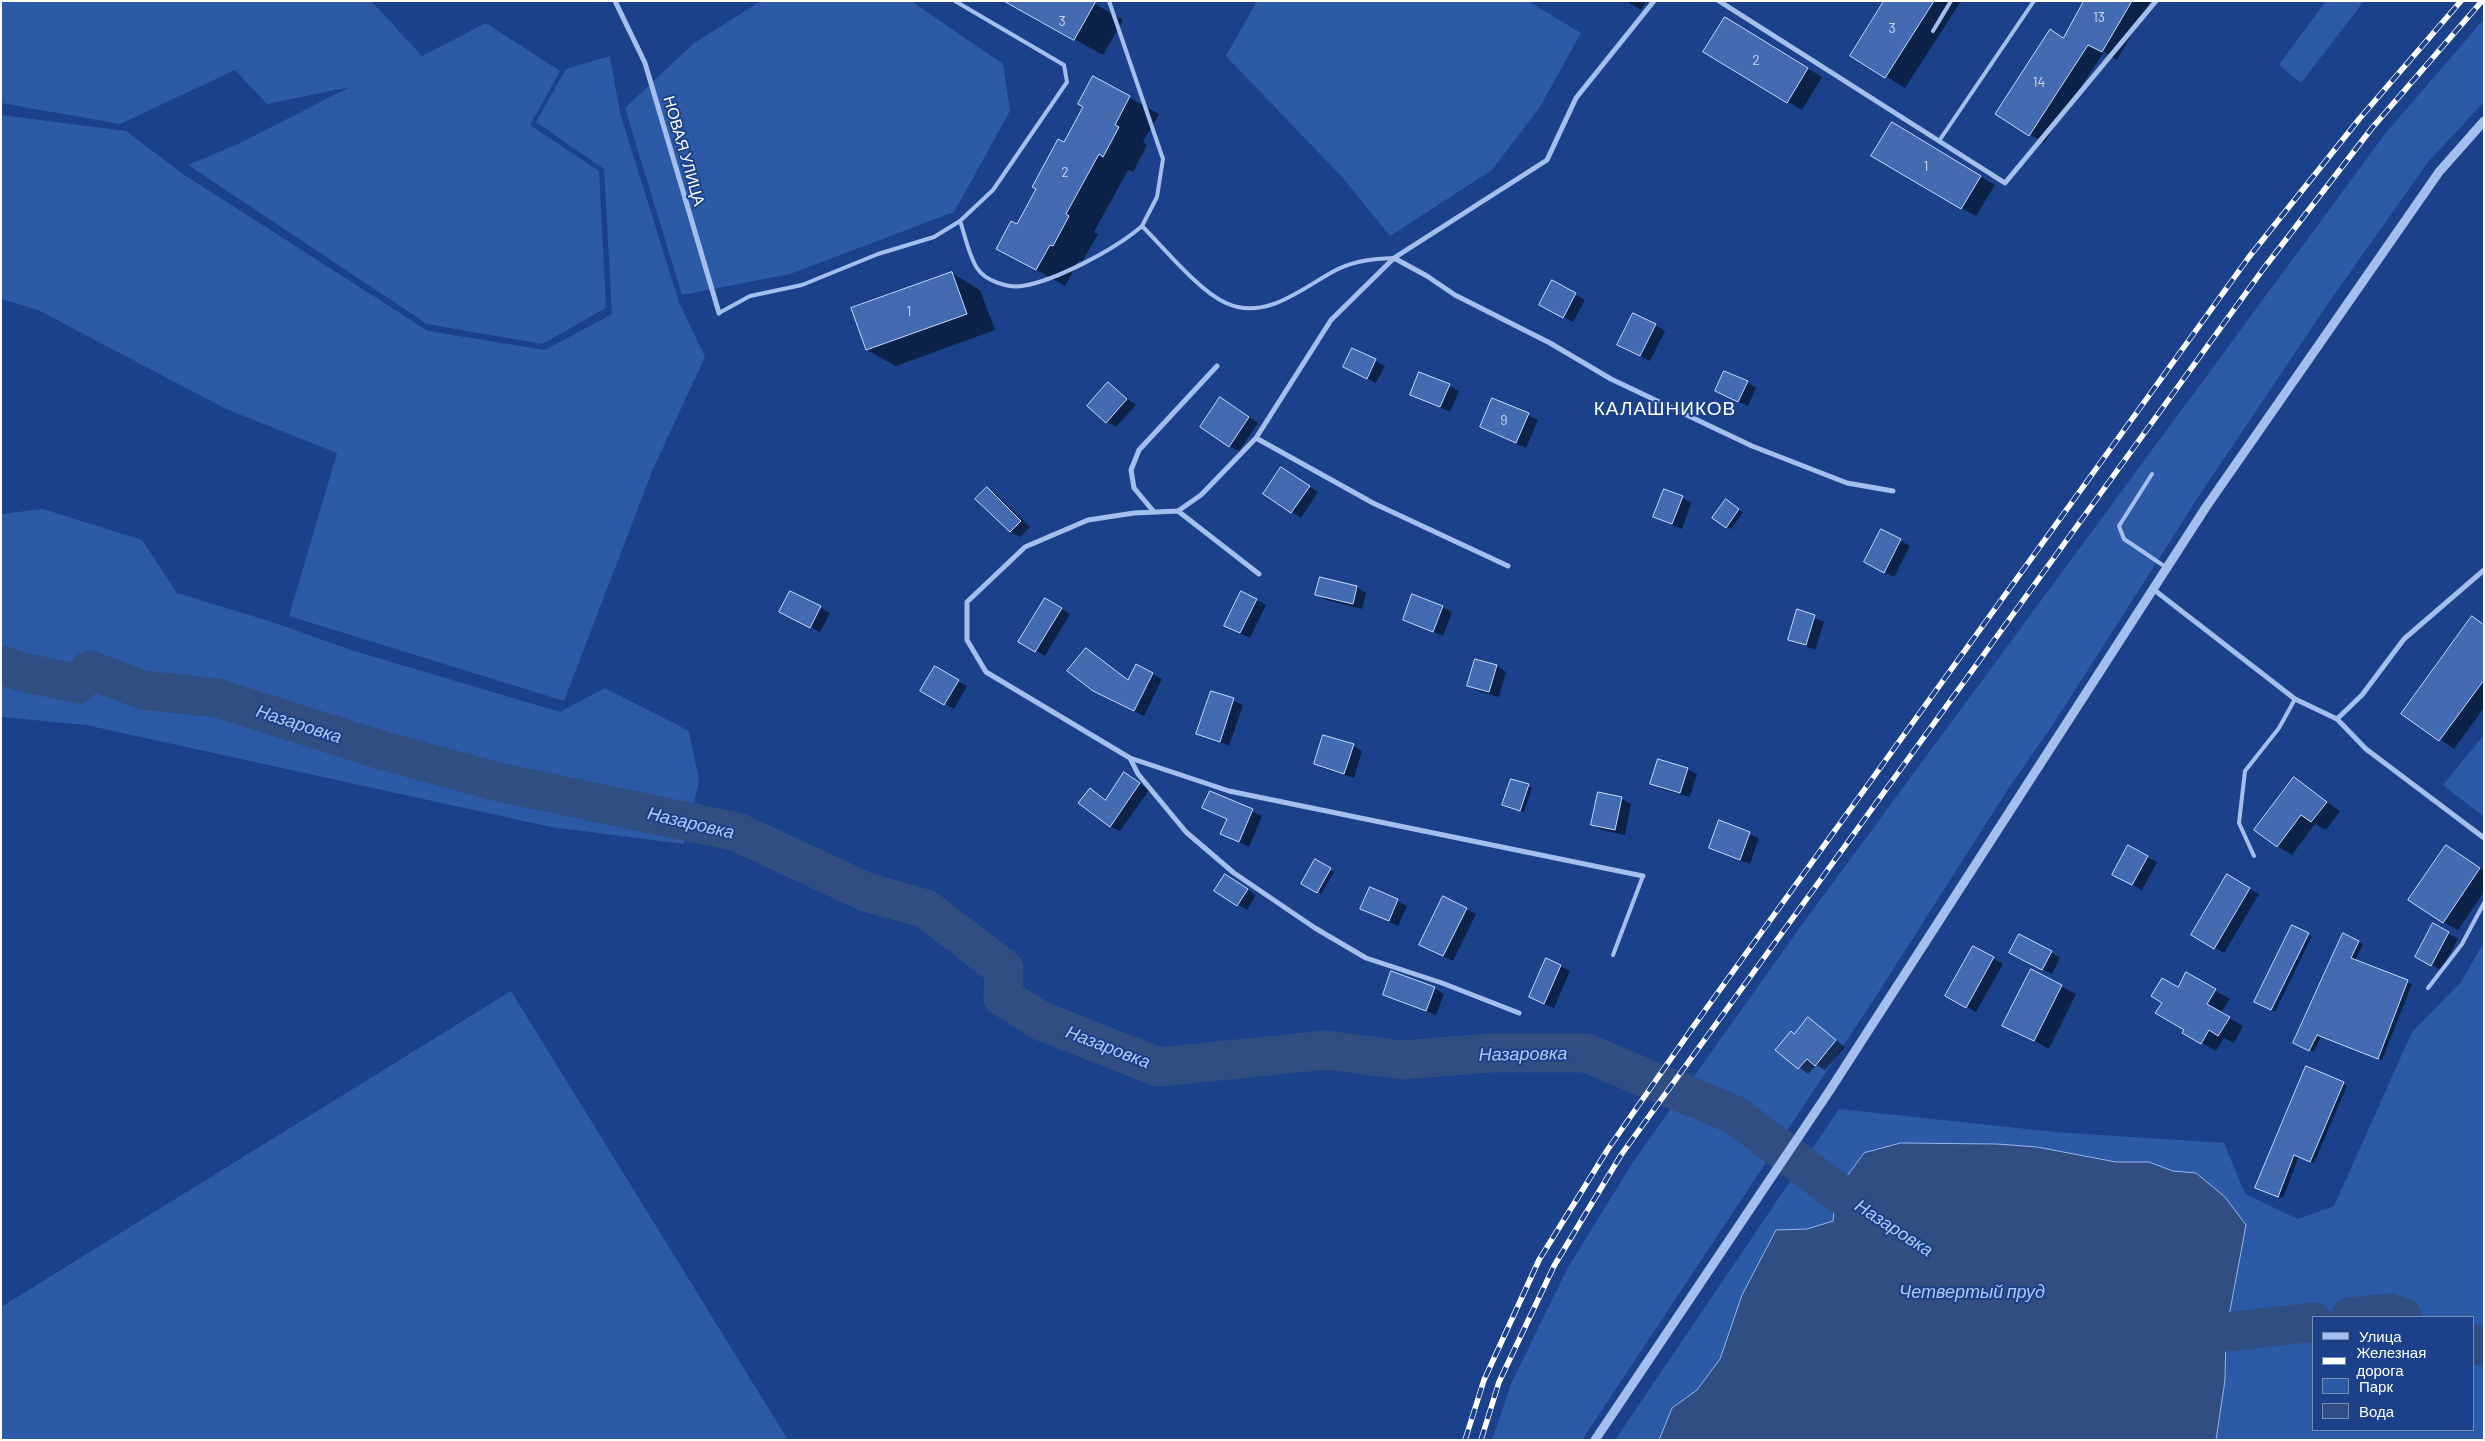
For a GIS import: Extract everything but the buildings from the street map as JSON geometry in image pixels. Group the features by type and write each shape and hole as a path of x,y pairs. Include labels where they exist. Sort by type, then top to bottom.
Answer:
{"street":[{"name":"НОВАЯ УЛИЦА","path":"615,1 645,63 719,313"},
{"path":"1643,876 1229,791 1130,758 986,672 967,640 967,602 1025,547 1088,520 1178,511 1201,495 1256,438 1331,320 1394,258 1548,160 1576,98 1654,1"},
{"path":"1719,1 2005,183 2156,1"},
{"path":"1595,1440 1830,1090 2166,568 2439,172 2484,121"},
{"path":"1394,258 1427,276 1455,295 1550,343 1610,379 1743,442 1847,483 1892,491"},
{"path":"1154,512 1134,488 1131,470 1140,450 1217,366"},
{"path":"1256,438 1373,503 1508,566"},
{"path":"1178,511 1259,574"},
{"path":"2338,719 2362,695 2404,639 2484,570"},
{"path":"2153,589 2295,699 2338,719 2366,750 2484,838"},
{"path":"1130,758 1138,774 1186,832 1234,873 1315,928 1366,958 1442,983 1518,1013"}],"lane":[{"path":"719,313 750,296 802,285 878,254 934,237 960,221 993,190 1067,82 1064,65 954,1"},
{"path":"960,221 977,269 996,282 1021,286 1068,270 1126,240 1142,226 1157,197 1163,159 1110,1"},
{"path":"1933,31 1951,1"},
{"path":"1939,142 2034,1"},
{"path":"1142,226 1200,284 1226,303 1251,309 1280,302 1339,269 1368,259 1394,258"},
{"path":"2152,474 2118,526 2124,539 2166,568"},
{"path":"2254,856 2239,822 2245,771 2279,728 2295,699"},
{"path":"1613,954 1643,876"},
{"path":"2428,988 2462,944 2484,903"}],"green space":[{"path":"1,1 371,1 422,56 486,23 560,71 530,125 599,171 606,308 542,344 427,324 188,165 238,144 350,87 267,104 235,70 120,124 1,103"},
{"path":"761,1 911,1 1003,64 1010,111 954,212 790,274 682,295 625,108 694,43"},
{"path":"1257,1 1528,1 1581,33 1540,107 1492,170 1390,236 1343,178 1226,56"},
{"path":"2326,1 2364,1 2301,83 2279,65"},
{"path":"2484,19 2484,102 2428,162 2327,305 2197,499 2054,723 2008,789 1871,1004 1582,1440 1492,1440 1511,1384 1567,1269 1633,1162 1801,926 2385,134"},
{"path":"610,56 620,113 679,302 705,357 653,469 564,701 289,616 337,453 226,409 38,310 1,299 1,115 126,131 183,174 428,331 545,350 612,314 604,169 536,122 566,69"},
{"path":"43,509 142,540 177,593 272,622 351,650 560,712 605,688 689,731 699,781 684,844 551,827 86,725 1,717 1,514"},
{"path":"2484,735 2484,817 2443,785"},
{"path":"2484,942 2484,1440 2216,1440 2225,1380 2226,1332 2246,1225 2196,1173 2173,1171 2149,1162 2116,1162 2037,1147 1997,1144 1901,1143 1864,1153 1836,1190 1833,1221 1807,1229 1776,1230 1742,1295 1720,1359 1697,1390 1672,1408 1659,1440 1615,1440 1839,1109 2055,1132 2224,1143 2245,1194 2298,1219 2334,1206 2412,1032 2461,982"},
{"path":"511,991 788,1440 1,1440 1,1307"}],"water":[{"name":"Четвертый пруд","path":"1901,1143 1997,1144 2037,1147 2116,1162 2149,1162 2173,1171 2196,1173 2225,1197 2246,1225 2226,1332 2225,1380 2216,1440 1659,1440 1672,1408 1697,1390 1720,1359 1742,1295 1776,1230 1807,1229 1833,1221 1836,1191 1864,1153"}],"waterway":[{"name":"Назаровка","path":"1,665 18,671 78,684 90,670 143,690 217,698 381,750 498,782 737,832 866,892 926,909 1004,969 1003,997 1041,1021 1159,1067 1327,1050 1402,1060 1490,1053 1586,1053 1735,1115 1836,1191 1881,1220"},
{"name":"Назаровка","path":"2360,1316 2390,1313 2399,1316"},
{"name":"Назаровка","path":"2173,1338 2312,1322"},
{"name":"Назаровка","path":"2475,1344 2484,1347"}],"railway":[{"path":"1465,1440 1484,1380 1539,1260 1608,1149 1693,1027 2249,257 2360,118 2461,1"},
{"path":"1481,1440 1499,1382 1554,1266 1621,1155 2264,268 2372,128 2482,1"}],"district":[{"name":"КАЛАШНИКОВ","path":"1665,409"}]}
